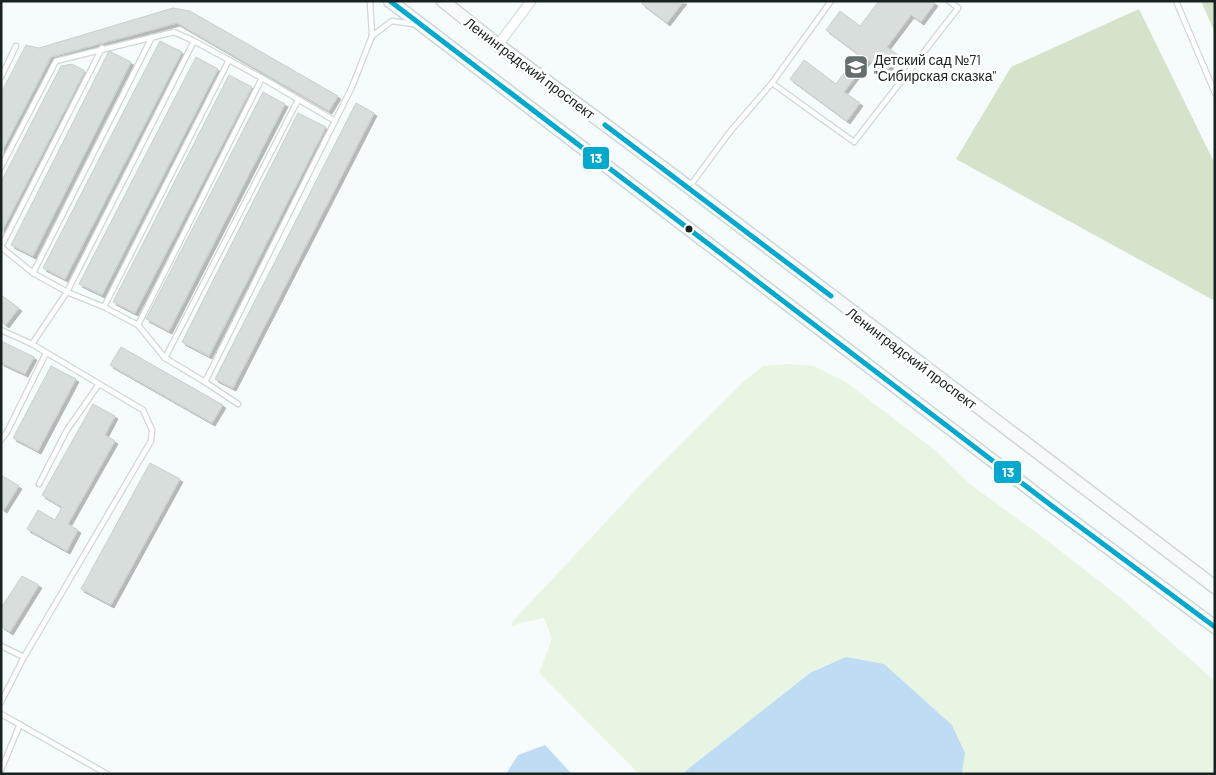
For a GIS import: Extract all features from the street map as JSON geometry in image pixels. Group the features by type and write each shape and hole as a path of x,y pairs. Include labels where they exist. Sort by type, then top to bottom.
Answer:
{"main road":[{"path":"390,1 1052,506 1215,627"},
{"name":"Ленинградский проспект","path":"443,1 498,45 689,187 1215,588"}],"street":[{"path":"498,45 531,1"}],"lane":[{"path":"204,382 352,87 372,36 370,1"},
{"path":"689,187 729,133 772,83 831,1"},
{"path":"772,83 854,142 958,8 949,1"},
{"path":"1176,1 1215,94"},
{"path":"372,36 392,21 420,24"},
{"path":"1,167 56,61 102,48 174,32 262,78 335,121"},
{"path":"33,273 152,37"},
{"path":"32,344 67,292 194,41"},
{"path":"1,77 16,46"},
{"path":"102,48 1,247 33,273 67,292 104,307 138,326 165,358 238,404"},
{"path":"104,307 229,60"},
{"path":"138,326 262,78"},
{"path":"165,358 298,100"},
{"path":"1,330 32,344 143,410 152,430 151,441 24,657 1,702"},
{"path":"1,440 7,432 46,353"},
{"path":"39,484 67,430 99,384"},
{"path":"1,646 24,657"},
{"path":"1,714 107,774"},
{"path":"1,770 20,724"}],"green space":[{"path":"1201,1 1215,1 1215,33"},
{"path":"1139,9 1215,164 1215,301 956,159 1011,67"},
{"path":"789,364 814,366 846,382 936,451 971,485 1044,538 1122,599 1215,681 1215,774 962,774 965,753 810,673 683,774 639,774 539,673 552,639 544,618 511,627 513,621 647,478 744,381 763,366"}],"water":[{"path":"846,657 884,664 952,725 965,753 962,774 683,774 810,673"},
{"path":"545,745 572,774 506,774 518,755"}],"building":[{"path":"644,1 684,1 667,23 642,4"},
{"name":"Детский сад №71 \"Сибирская сказка\"","path":"879,1 932,1 935,3 921,22 911,15 887,47 898,55 885,73 868,60 844,92 860,103 847,121 790,79 804,60 836,84 858,54 826,30 840,11 860,26"},
{"path":"173,8 190,11 338,96 329,111 177,23 51,57 1,153 1,93 26,45 39,48"},
{"path":"160,41 182,52 65,279 43,268"},
{"path":"109,51 131,62 33,256 11,245"},
{"path":"196,57 218,69 102,295 79,284"},
{"path":"72,64 85,71 1,233 1,182 61,66"},
{"path":"229,75 252,87 135,313 113,302"},
{"path":"263,92 285,104 169,331 146,319"},
{"path":"356,103 374,113 233,388 215,379"},
{"path":"298,113 326,127 209,356 182,342"},
{"path":"1,295 19,308 6,325 1,321"},
{"path":"1,341 34,357 25,374 1,363"},
{"path":"121,347 223,405 212,423 110,365"},
{"path":"51,366 76,379 38,451 13,438"},
{"path":"93,404 115,416 105,435 115,441 68,524 78,530 67,551 27,529 38,510 55,520 62,507 42,495"},
{"path":"150,463 180,479 111,605 81,589"},
{"path":"1,475 19,486 4,510 1,508"},
{"path":"22,576 39,585 10,632 1,626 1,604 3,605"}],"transit line":[{"name":"13","path":"390,1 1052,506 1215,627"},
{"name":"13","path":"605,125 831,296"}],"place":[{"name":"Детский сад №71 \"Сибирская сказка\"","path":"856,67"}]}
